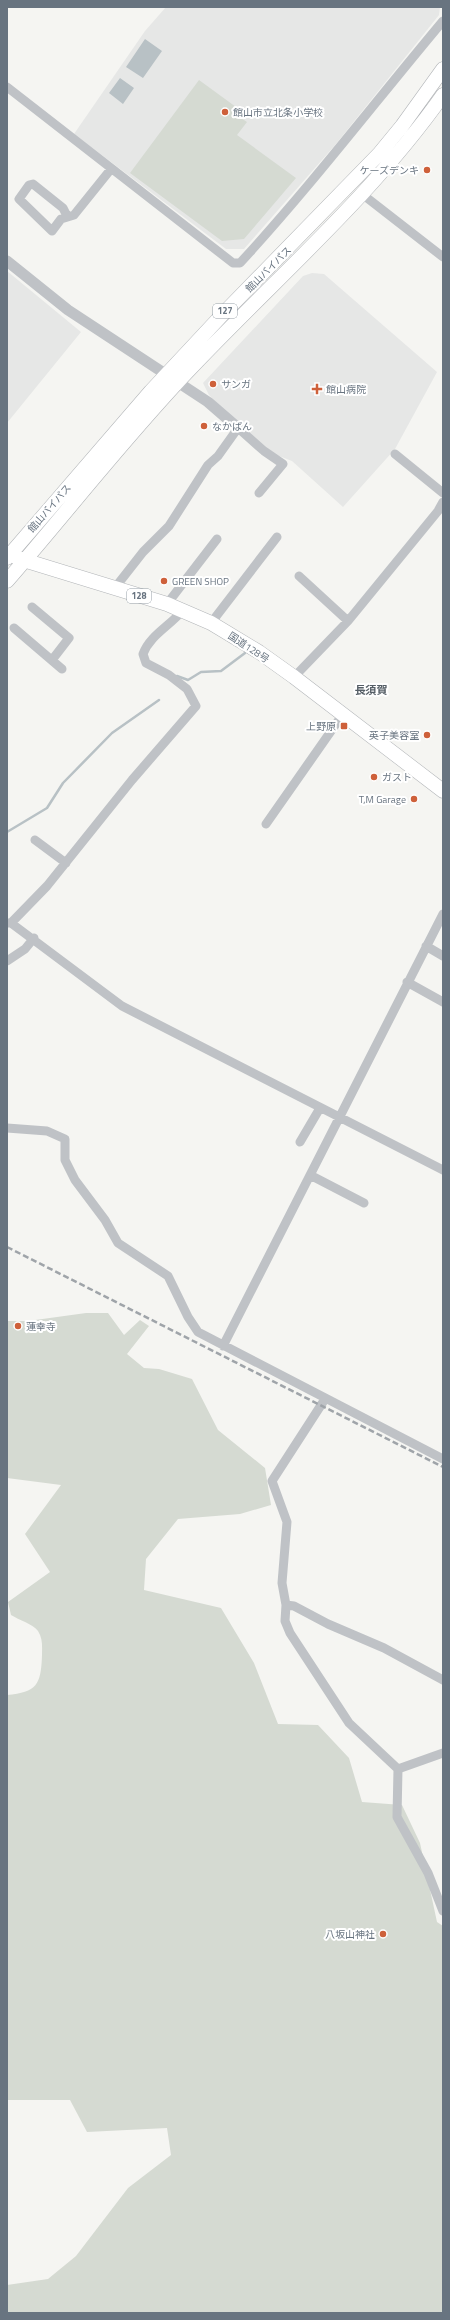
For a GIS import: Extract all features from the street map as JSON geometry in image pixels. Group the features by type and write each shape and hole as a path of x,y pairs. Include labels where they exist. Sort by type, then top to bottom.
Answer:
{"highway":[{"name":"館山バイパス","path":"8,556 165,376 379,154 402,126 443,69"},
{"name":"館山バイパス","path":"7,581 105,464 177,383 362,194 392,161 443,95"},
{"name":"128","path":"8,556 25,561"},
{"name":"国道128号","path":"25,561 167,604 211,623 259,652 294,677 443,791"}],"street":[{"path":"7,87 233,263 240,263 319,174 365,114 443,21"},
{"path":"67,216 63,208 33,184 29,185 19,199 19,201 52,231 61,219 74,215 111,169"},
{"path":"362,194 443,257"},
{"path":"7,261 68,310 165,376 208,402 264,452 283,464 259,493"},
{"path":"114,589 143,552 169,526 208,465 218,456 238,428"},
{"path":"395,454 443,493"},
{"path":"294,677 348,621 440,513 443,502"},
{"path":"211,623 277,537"},
{"path":"167,604 217,539"},
{"path":"299,576 348,621"},
{"path":"32,607 69,638 52,660"},
{"path":"183,610 173,622 147,643 143,654 146,663 169,675 187,689 196,706 132,780 47,886 9,923 34,938 122,1006 443,1170"},
{"path":"14,628 62,668"},
{"path":"266,824 342,714"},
{"path":"35,840 66,863"},
{"path":"223,1346 407,982 443,914"},
{"path":"7,961 25,949 34,938"},
{"path":"426,946 443,956"},
{"path":"407,982 443,1002"},
{"path":"300,1142 320,1108"},
{"path":"7,1128 47,1131 65,1138 65,1160 75,1180 98,1209 118,1243 168,1276 188,1316 198,1332 443,1459"},
{"path":"310,1175 364,1203"},
{"path":"325,1399 272,1481 287,1522 282,1583 286,1605 286,1620 290,1633 349,1722 398,1769 397,1817 428,1872 443,1911"},
{"path":"286,1605 294,1606 334,1627 384,1648 443,1680"},
{"path":"398,1769 443,1753"}],"shaded area":[{"name":"館山市立北条小学校","path":"166,7 440,7 439,15 336,144 244,249 226,249 74,134 145,31"},
{"path":"145,39 162,51 143,78 126,67"},
{"path":"120,78 134,88 123,104 109,93"},
{"path":"199,80 236,107 233,113 247,122 237,135 296,178 244,239 222,241 130,173"},
{"path":"7,271 81,332 7,423"},
{"name":"館山病院","path":"312,273 324,274 437,372 395,449 343,507 292,461 266,451 209,395 203,383 303,276"},
{"path":"86,1313 108,1313 124,1335 140,1320 149,1326 127,1354 144,1368 159,1369 192,1379 218,1430 265,1468 271,1505 240,1514 178,1519 146,1559 144,1590 221,1608 254,1663 278,1724 318,1725 349,1758 362,1802 402,1805 420,1843 437,1922 443,1926 443,2313 7,2313 7,2285 48,2279 76,2256 128,2188 171,2155 167,2128 87,2132 70,2100 7,2100 7,1695 25,1692 35,1685 40,1673 42,1649 40,1634 38,1631 29,1624 11,1615 8,1602 50,1572 25,1534 61,1485 7,1478 7,1321 28,1321"}],"waterway":[{"path":"177,676 188,680 201,672 221,671 245,653"},
{"path":"7,832 47,808 63,783 112,733 159,700"}],"railway":[{"path":"7,1247 443,1467"}],"place":[{"name":"館山市立北条小学校","path":"225,112"},
{"name":"ケーズデンキ","path":"427,170"},
{"name":"サンガ","path":"213,384"},
{"name":"館山病院","path":"317,389"},
{"name":"なかぱん","path":"204,426"},
{"name":"GREEN SHOP","path":"164,581"},
{"name":"上野原","path":"344,726"},
{"name":"英子美容室","path":"427,735"},
{"name":"ガスト","path":"374,777"},
{"name":"T,M Garage","path":"414,799"},
{"name":"蓮幸寺","path":"18,1326"},
{"name":"八坂山神社","path":"383,1934"}],"district":[{"name":"長須賀","path":"371,690"}]}
